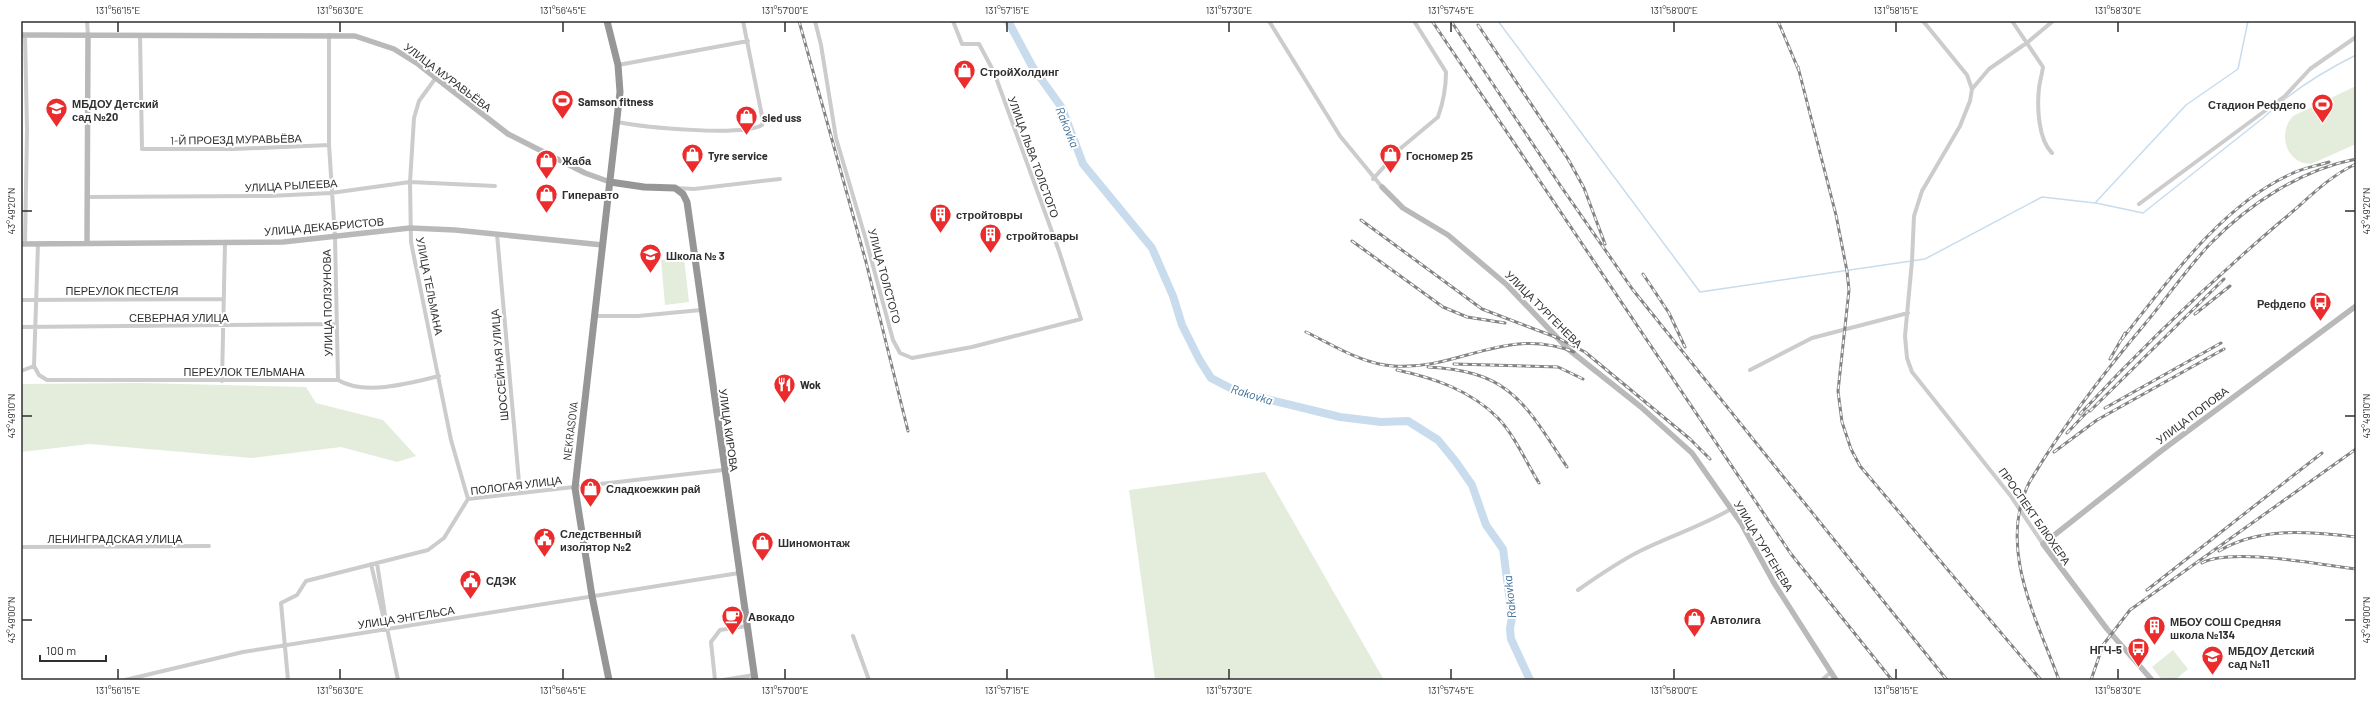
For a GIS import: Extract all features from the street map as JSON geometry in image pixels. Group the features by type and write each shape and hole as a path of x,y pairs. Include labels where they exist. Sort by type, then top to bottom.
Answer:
{"highway":[{"name":"NEKRASOVA","path":"607,21 618,65 620,92 575,488 592,596 609,680"},
{"path":"610,182 644,187 675,188"},
{"name":"УЛИЦА КИРОВА","path":"675,188 682,194 687,202 754,678"}],"street":[{"path":"87,242 88,21"},
{"path":"617,122 650,128 736,130 760,127 763,121 743,21"},
{"name":"УЛИЦА ТОЛСТОГО","path":"815,21 840,155 866,240 893,340 900,353 912,358 972,347 1081,319"},
{"name":"УЛИЦА ЛЬВА ТОЛСТОГО","path":"953,21 962,44 979,44 994,72 1059,251 1081,319"},
{"name":"УЛИЦА ТУРГЕНЕВА","path":"1269,21 1340,136 1373,179 1403,208 1448,235 1507,285 1568,349 1641,407 1692,453 1731,509 1830,673 1836,680"},
{"path":"1373,179 1401,148 1438,117 1440,110 1446,81 1446,72 1414,21"},
{"path":"1923,21 1967,75 1972,89 1989,69 2028,42 2053,21"},
{"path":"2012,21 2028,42 2043,67 2038,103 2043,135 2046,145 2052,153"},
{"path":"23,35 27,130 23,244"},
{"name":"УЛИЦА МУРАВЬЁВА","path":"23,35 355,36 394,49 418,64 435,79 508,134 580,170 610,182"},
{"name":"1-Й ПРОЕЗД МУРАВЬЁВА","path":"140,35 142,149 234,149 329,145"},
{"name":"УЛИЦА ПОЛЗУНОВА","path":"329,35 329,145 335,237 338,380"},
{"path":"2139,204 2285,96 2310,69 2356,37"},
{"path":"618,65 748,42"},
{"name":"УЛИЦА ТЕЛЬМАНА","path":"435,79 419,101 414,118 410,182 410,242 439,376 451,440 468,499"},
{"name":"ПРОСПЕКТ БЛЮХЕРА","path":"1972,89 1970,101 1960,126 1931,174 1916,206 1905,336 1907,358 1912,372 2010,495 2043,544 2107,629 2152,680"},
{"path":"675,188 694,189 780,179"},
{"name":"УЛИЦА РЫЛЕЕВА","path":"88,197 269,196 331,192 410,182 495,186"},
{"name":"УЛИЦА ДЕКАБРИСТОВ","path":"23,244 87,242 283,242 410,228 497,234 603,245"},
{"name":"ШОССЕЙНАЯ УЛИЦА","path":"497,234 520,493"},
{"path":"222,381 224,326 224,242"},
{"path":"21,371 34,366 38,244"},
{"name":"ПЕРЕУЛОК ПЕСТЕЛЯ","path":"21,300 223,299"},
{"name":"УЛИЦА ПОПОВА","path":"2043,544 2162,450 2356,306"},
{"path":"595,316 638,316 701,310"},
{"path":"1750,370 1812,338 1908,313"},
{"name":"СЕВЕРНАЯ УЛИЦА","path":"21,327 337,324"},
{"name":"ПЕРЕУЛОК ТЕЛЬМАНА","path":"34,366 39,375 47,380 338,380 350,385 386,386 439,376"},
{"name":"ПОЛОГАЯ УЛИЦА","path":"283,647 280,606 284,601 297,595 306,581 424,551 432,547 444,538 468,499 724,470"},
{"path":"1578,590 1606,570 1641,551 1705,524 1731,509"},
{"name":"ЛЕНИНГРАДСКАЯ УЛИЦА","path":"21,547 209,546"},
{"path":"377,563 387,628 398,680"},
{"path":"371,564 382,616 387,628"},
{"name":"УЛИЦА ЭНГЕЛЬСА","path":"126,680 243,652 283,647 387,628 739,573"},
{"path":"714,680 711,642 720,630 747,626"},
{"path":"853,636 868,680"},
{"path":"283,647 288,680"},
{"path":"1822,680 1830,673"},
{"path":"723,680 754,678"}],"green space":[{"name":"Стадион Рефдепо","path":"2356,86 2356,144 2311,164 2302,163 2295,159 2290,153 2285,139 2288,123 2293,116"},
{"path":"684,258 689,302 665,305 661,260"},
{"path":"139,383 306,387 316,403 383,420 416,456 397,462 341,447 251,458 90,444 21,452 21,384"},
{"path":"1265,472 1384,680 1155,680 1129,490"},
{"path":"2173,650 2188,669 2175,680 2162,680 2152,667"}],"waterway":[{"name":"Rakovka","path":"1008,21 1032,66 1062,108 1083,164 1152,248 1173,296 1182,325 1199,359 1211,378 1232,389 1258,397 1340,417 1381,422 1408,421 1438,440 1456,462 1472,485 1486,525 1503,549 1512,617 1510,629 1511,639 1530,680"},
{"path":"1498,21 1700,292 1925,259 2042,197 2095,203 2186,105 2238,69 2248,21"},
{"path":"2096,203 2143,213 2295,91 2331,68 2356,55"}],"railway":[{"path":"799,21 866,262 908,431"},
{"path":"1432,21 1791,554 1892,680"},
{"path":"1451,21 1560,185 1633,290 1947,680"},
{"path":"1778,21 1799,71"},
{"path":"1478,25 1568,159 1584,188 1605,244"},
{"path":"1798,67 1836,215 1847,271 1849,290 1838,391 1842,422 1851,449 1860,466 2041,680"},
{"path":"2059,680 2031,608 2019,558 2017,533 2020,508 2029,483 2055,442 2098,382 2194,263 2226,228 2260,202 2296,180 2316,171 2356,159"},
{"path":"2122,339 2177,269 2219,225 2242,205 2266,188 2291,174 2329,162"},
{"path":"2080,414 2152,340 2227,269 2325,183 2345,169 2356,164"},
{"path":"1361,220 1482,309 1558,338 1585,352 1690,439 1710,459"},
{"path":"1352,241 1443,307 1467,317 1505,323"},
{"path":"1643,274 1669,313 1685,347"},
{"path":"2090,411 2224,279"},
{"path":"2195,314 2230,286"},
{"path":"1306,332 1359,358 1370,362 1393,366 1417,366 1504,346 1526,344 1549,345 1574,352"},
{"path":"2110,359 2125,333"},
{"path":"2105,408 2221,343"},
{"path":"2054,452 2097,420 2224,349"},
{"path":"1454,364 1558,367 1583,379"},
{"path":"1428,367 1456,370 1479,375 1497,384 1513,395 1539,425 1567,467"},
{"path":"1397,370 1451,386 1487,408 1498,418 1510,433 1539,483"},
{"path":"2067,433 2088,411"},
{"path":"2091,680 2103,645 2130,610 2356,449"},
{"path":"2147,590 2322,453"},
{"path":"2219,551 2235,543 2269,534 2304,533 2356,537"},
{"path":"2202,563 2216,558 2254,557 2277,558 2356,569"}],"place":[{"name":"СтройХолдинг","path":"965,90"},
{"name":"Samson fitness","path":"563,120"},
{"name":"Стадион Рефдепо","path":"2322,124"},
{"name":"МБДОУ Детский сад №20","path":"57,128"},
{"name":"sled uss","path":"747,136"},
{"name":"Tyre service","path":"693,174"},
{"name":"Госномер 25","path":"1391,174"},
{"name":"Жаба","path":"547,180"},
{"name":"Гиперавто","path":"547,214"},
{"name":"стройтовры","path":"940,234"},
{"name":"стройтовары","path":"990,254"},
{"name":"Школа № 3","path":"650,274"},
{"name":"Рефдепо","path":"2321,322"},
{"name":"Wok","path":"784,404"},
{"name":"Сладкоежкин рай","path":"591,508"},
{"name":"Следственный изолятор №2","path":"544,558"},
{"name":"Шиномонтаж","path":"762,562"},
{"name":"СДЭК","path":"470,600"},
{"name":"Авокадо","path":"732,636"},
{"name":"Автолига","path":"1695,638"},
{"name":"МБОУ СОШ Средняя школа №134","path":"2154,646"},
{"name":"НГЧ-5","path":"2138,668"},
{"name":"МБДОУ Детский сад №11","path":"2212,676"}]}
